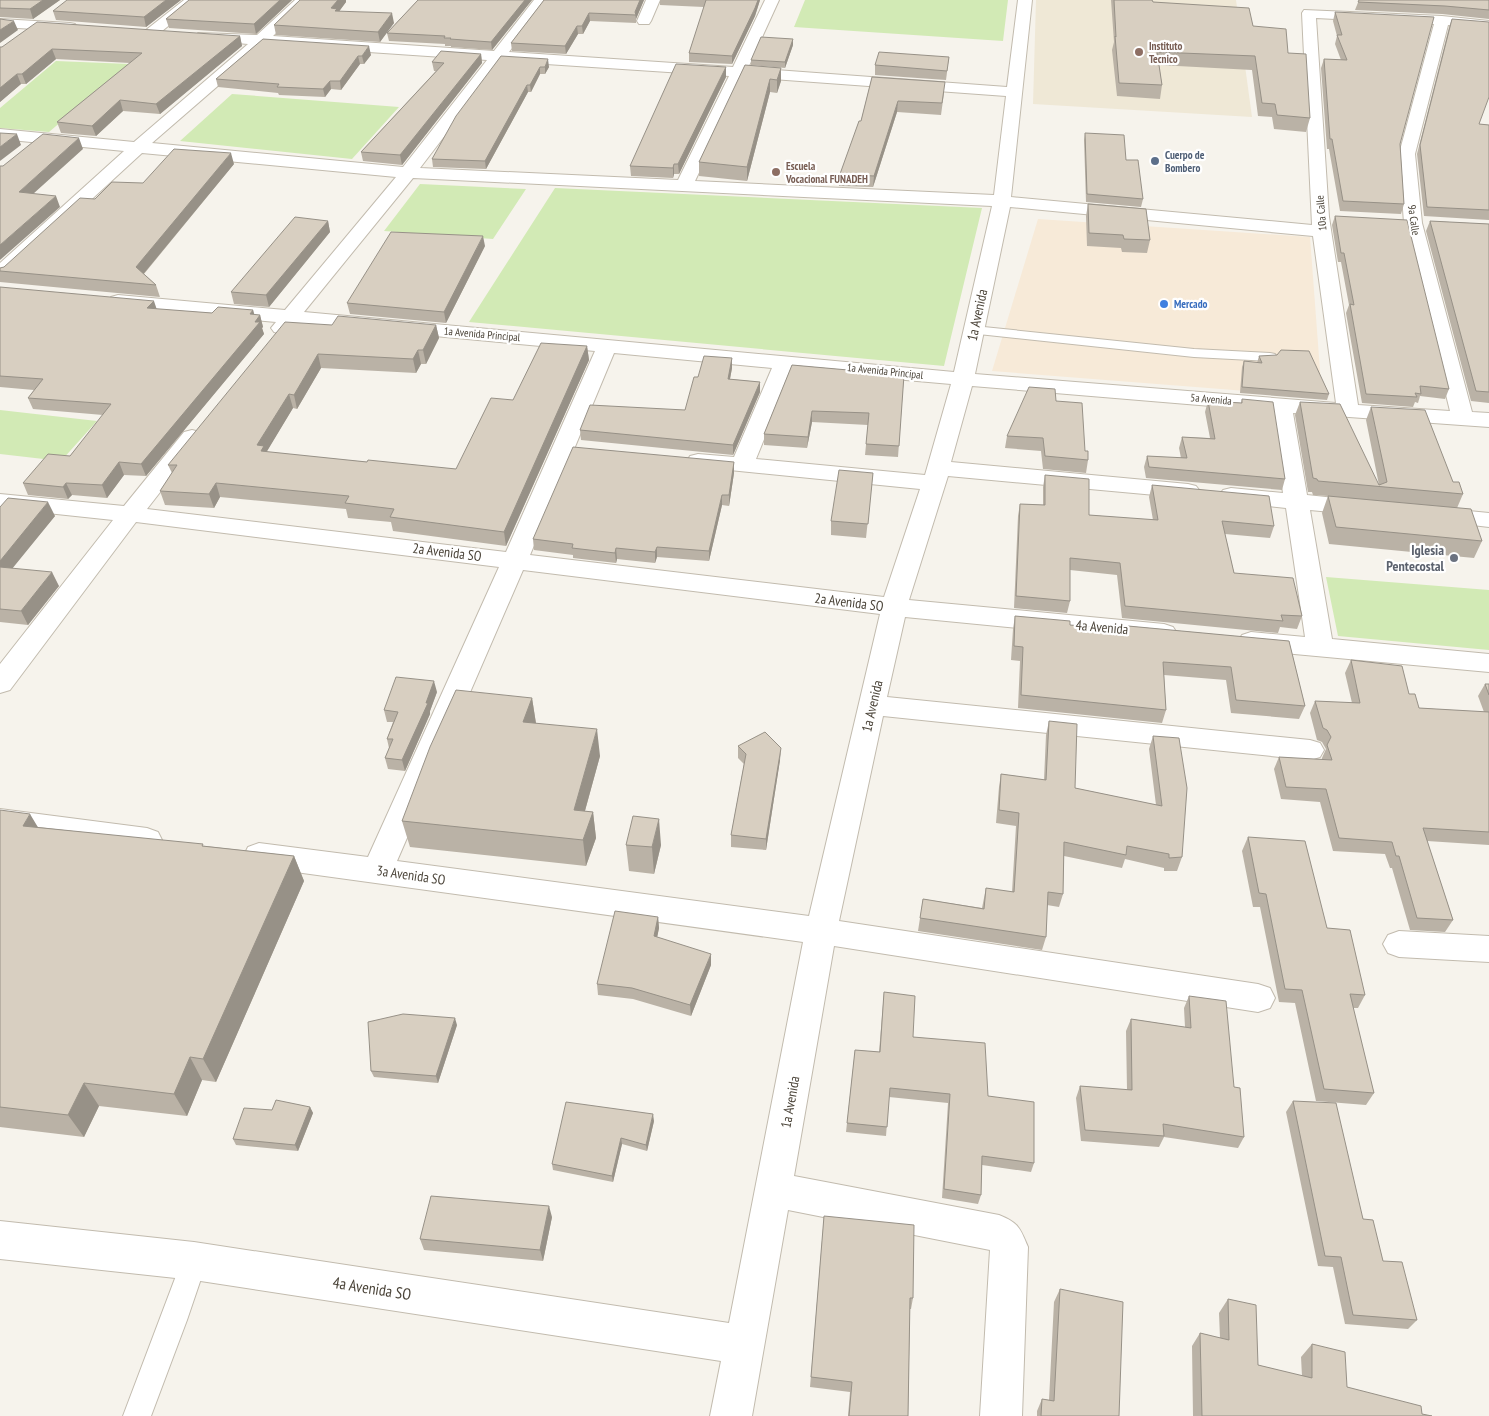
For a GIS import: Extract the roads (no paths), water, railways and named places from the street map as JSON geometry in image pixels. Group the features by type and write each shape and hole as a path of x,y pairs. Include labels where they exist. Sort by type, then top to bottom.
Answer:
{"street":[{"path":"169,34 146,32 193,0"},
{"path":"0,273 303,0"},
{"path":"271,340 408,173 498,58 540,0"},
{"path":"644,21 654,0"},
{"path":"685,185 772,0"},
{"name":"1a Avenida","path":"730,1416 774,1190 821,931 894,607 936,476 963,379 1002,200 1026,0"},
{"path":"16,41 58,10"},
{"name":"10a Calle","path":"1348,411 1321,224 1309,12 1442,20"},
{"path":"1442,20 1489,25"},
{"name":"9a Calle","path":"1442,20 1406,154 1413,223 1463,418"},
{"path":"0,23 84,28"},
{"path":"187,35 498,58 738,71 1015,92"},
{"path":"0,134 408,173 1002,200 1321,224 1339,218"},
{"path":"22,154 44,137"},
{"path":"1395,222 1432,224"},
{"name":"1a Avenida Principal","path":"96,299 963,379"},
{"path":"377,871 514,560 574,448 607,346"},
{"path":"742,465 785,362"},
{"name":"5a Avenida","path":"963,379 1348,411 1489,420"},
{"path":"1281,405 1320,648"},
{"path":"0,683 130,514 204,423"},
{"path":"673,458 742,465 936,476 1383,510"},
{"name":"2a Avenida SO","path":"0,501 130,514 894,607"},
{"path":"1412,512 1489,520"},
{"name":"4a Avenida","path":"894,607 1191,635"},
{"path":"1231,639 1489,662"},
{"path":"872,705 1310,750"},
{"path":"0,820 174,843"},
{"name":"3a Avenida SO","path":"232,851 821,931 1258,998"},
{"path":"1399,944 1489,949"},
{"path":"774,1190 999,1233 1006,1239 1009,1247 1001,1416"},
{"name":"4a Avenida SO","path":"0,1240 194,1260 744,1345"}],"lane":[{"path":"974,330 1194,353 1270,357"},
{"path":"137,1416 174,1320 194,1260"}],"place":[{"name":"Instituto Tecnico","path":"1139,52"},
{"name":"Cuerpo de Bombero","path":"1155,161"},
{"name":"Escuela Vocacional FUNADEH","path":"776,172"},
{"name":"Mercado","path":"1164,304"},
{"name":"Iglesia Pentecostal","path":"1454,558"}]}
